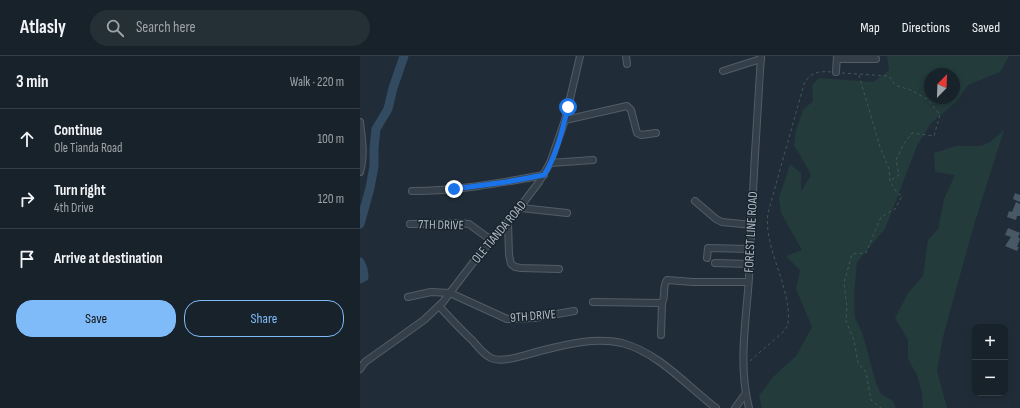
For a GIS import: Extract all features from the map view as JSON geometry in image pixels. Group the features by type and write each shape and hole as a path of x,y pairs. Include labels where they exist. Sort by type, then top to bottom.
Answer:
{"street":[{"name":"OLE TIANDA ROAD","path":"360,369 365,362 424,320 439,306 520,208 544,175 550,163 565,120 580,56"},
{"path":"626,56 626,64"},
{"path":"836,72 837,57 876,59"},
{"path":"723,71 761,58"},
{"name":"FOREST LINE ROAD","path":"749,408 743,367 761,58"},
{"path":"565,120 627,106 631,110 637,133 641,135 656,133"},
{"path":"360,122 363,160 360,172"},
{"path":"550,163 593,160"},
{"path":"412,191 432,191 481,186 544,175"},
{"path":"695,201 716,219 722,222 752,225"},
{"path":"520,208 567,213"},
{"path":"508,222 508,255 511,264 515,267 521,268 559,269"},
{"name":"7TH DRIVE","path":"410,224 469,224 492,240"},
{"path":"707,258 708,248 750,249"},
{"path":"715,263 749,264"},
{"path":"661,335 662,303 664,300 665,284 667,280 748,282"},
{"name":"9TH DRIVE","path":"408,297 431,292 450,294 507,320 534,318 574,311"},
{"path":"593,302 662,303"},
{"path":"439,306 483,352 494,359 505,359 545,349 606,340 623,344 648,354 716,408"},
{"path":"736,408 746,392"}],"path":[{"path":"743,367 783,332 788,325 786,297 780,272 768,235 766,223 804,84 813,73 825,71 889,76 895,85 913,91 928,100 940,115 934,136 912,133 896,160 899,176 890,181"},
{"path":"859,74 880,147 889,169 890,181 898,193 902,196 895,209 881,217 866,254 852,254 844,283 847,307 846,321 854,340 858,363 866,372 871,400 881,408"}],"green space":[{"path":"887,56 1009,56 1000,72 968,85 960,96 960,68 924,68 924,104 954,104 931,123 917,146 885,229 857,262 854,295 855,318 862,332 876,383 881,394 893,401 896,408 762,408 759,396 773,377 796,356 812,327 796,289 800,270 786,256 802,250 781,213 779,198 790,164 801,173 801,192 811,175 794,146 796,130 803,110 813,101 812,85 819,78 873,82 889,70"},
{"path":"1004,130 973,228 943,337 937,371 947,408 923,408 922,393 917,375 908,359 908,340 895,318 908,293 923,276 928,240 938,229 944,199 955,175 935,172 934,153 956,146 981,146 990,142"}],"building":[{"path":"1015,193 1020,195 1020,202 1013,199"},
{"path":"1016,202 1020,204 1020,216 1017,216 1016,220 1007,217 1009,211 1012,212"},
{"path":"1008,228 1020,233 1018,237 1020,239 1017,247 1019,247 1017,251 1005,246 1011,237 1005,235"}],"waterway":[{"path":"360,224 370,188 374,166 376,129 388,109 393,88 404,56"},
{"path":"360,262 364,277 360,279"}],"route":[{"path":"454,189 544,175 550,163 568,107"}]}
